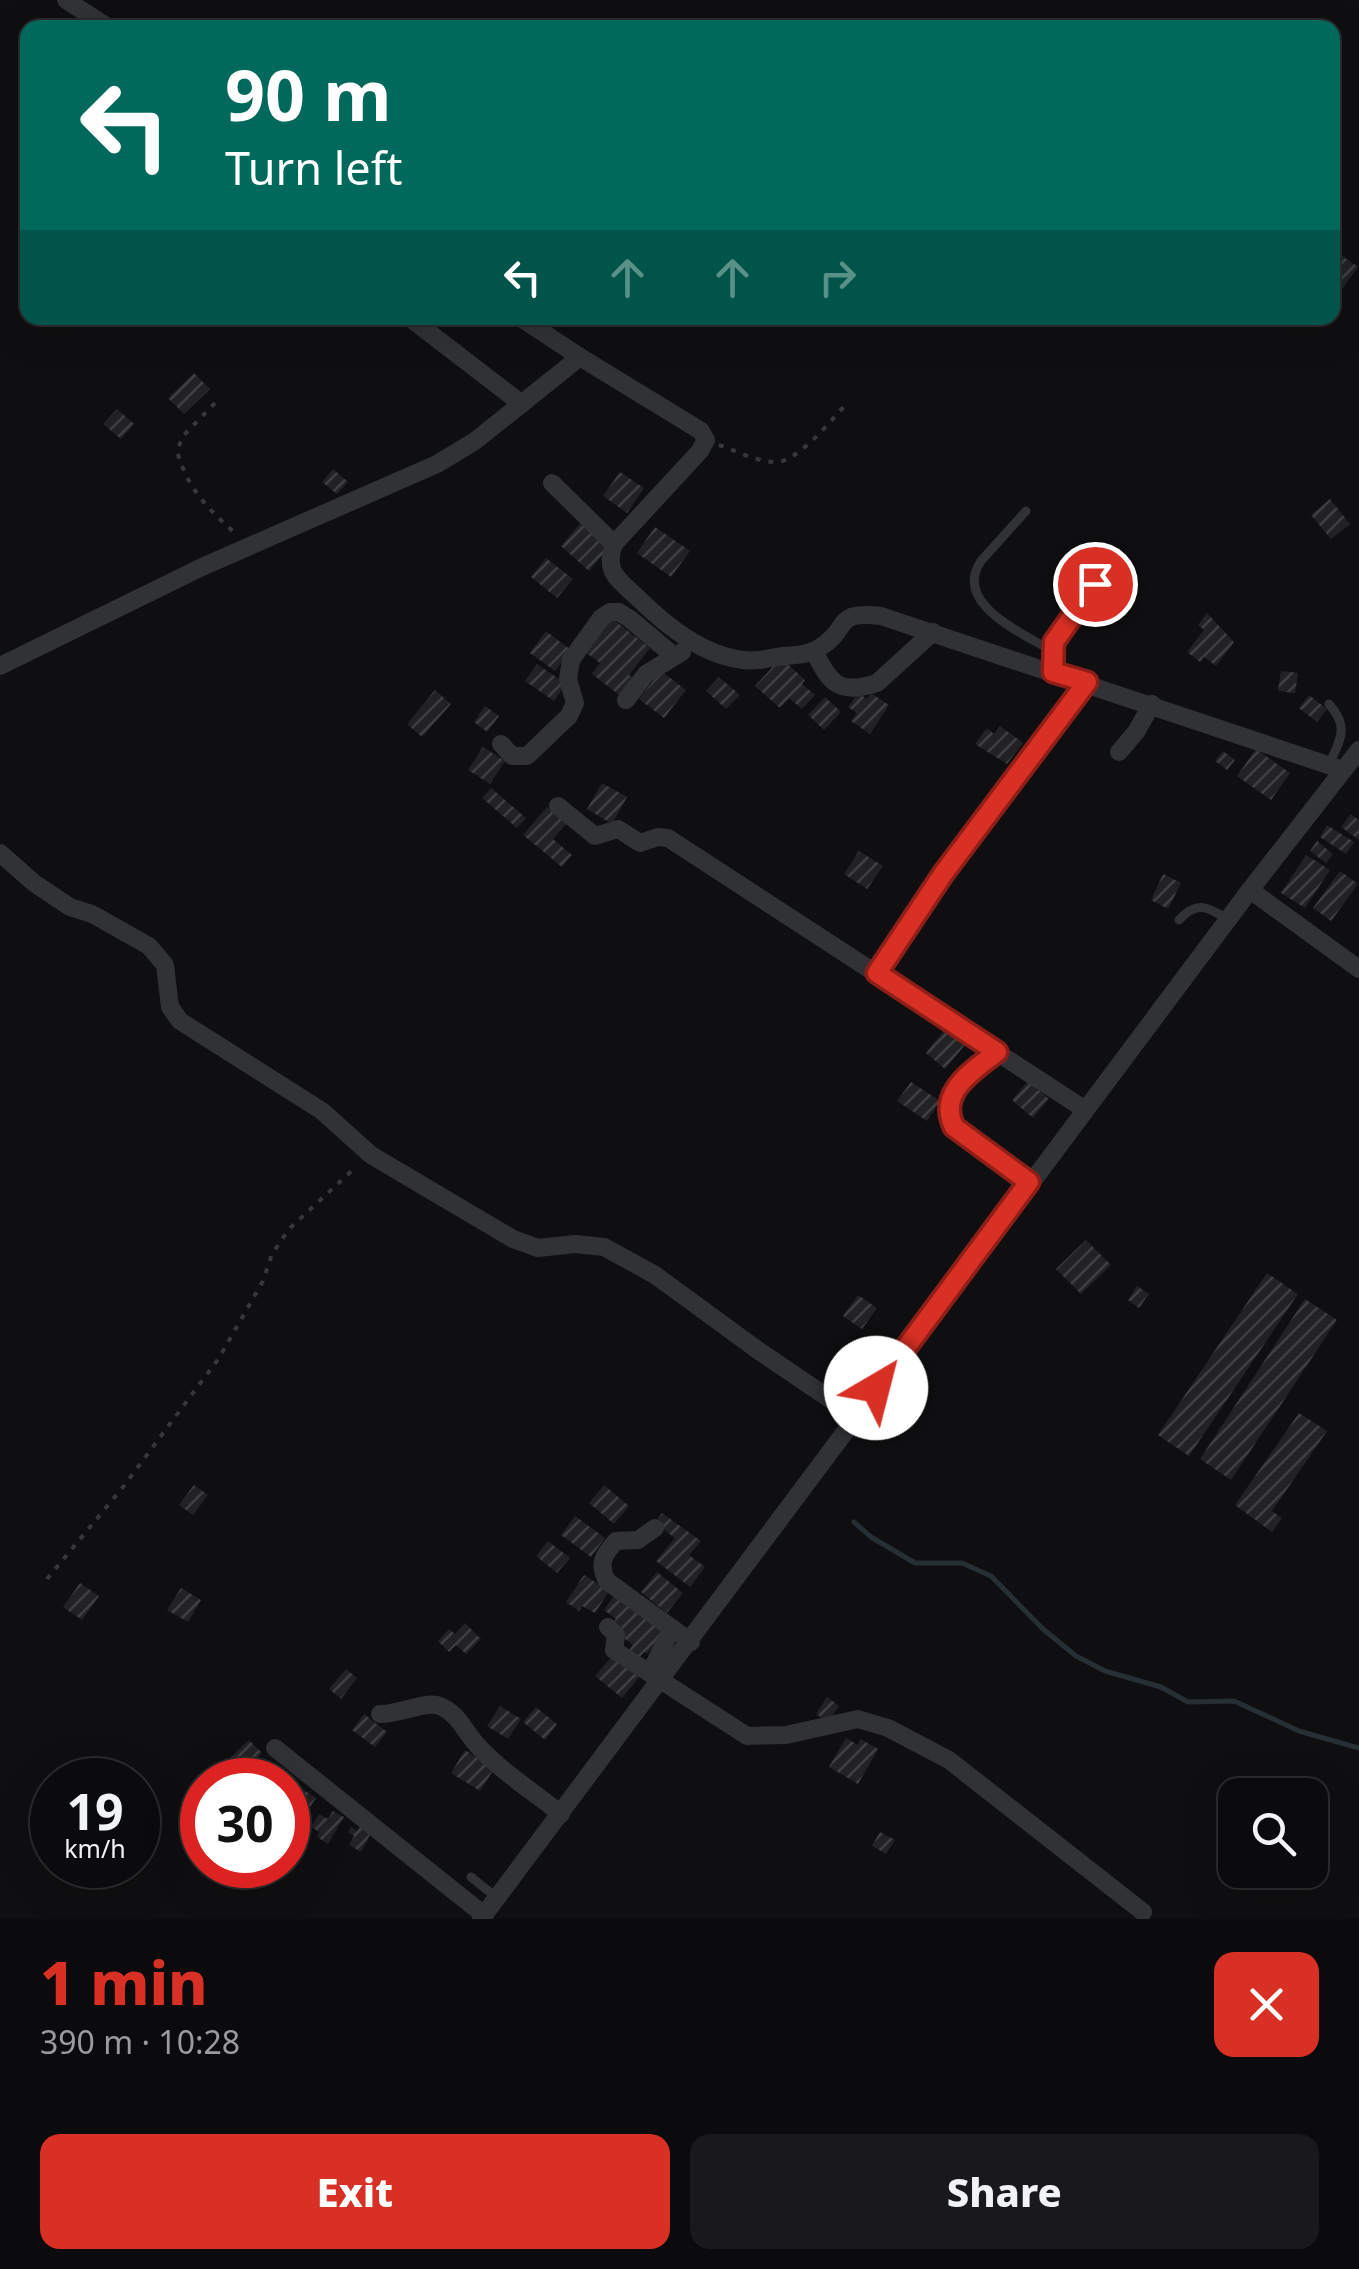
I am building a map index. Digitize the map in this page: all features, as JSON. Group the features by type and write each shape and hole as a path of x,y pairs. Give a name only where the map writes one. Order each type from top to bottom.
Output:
{"street":[{"path":"66,0 97,20"},
{"path":"419,325 522,404"},
{"path":"532,325 701,431 706,440 614,544 609,558 611,571 662,622 704,648 745,661 814,650 824,645 848,617 856,613 881,616 1336,768"},
{"path":"0,666 250,546 437,464 476,441 580,357"},
{"path":"552,483 614,544"},
{"path":"501,744 512,756 526,756 569,716 576,703 568,679 571,660 601,618 610,612 630,619 674,656"},
{"path":"814,650 831,684 840,688 870,685 877,683 932,632"},
{"path":"626,700 646,674 694,642"},
{"path":"877,973 943,874 1087,682"},
{"path":"1119,752 1152,704"},
{"path":"275,1748 483,1917 656,1678 690,1642 1250,890 1336,768 1359,750"},
{"path":"558,806 595,836 618,829 640,842 668,838 1084,1109"},
{"path":"0,853 70,907 92,914 150,946 165,965 170,1007 180,1021 322,1111 371,1155 513,1238 538,1248 574,1244 604,1247 655,1275 855,1416"},
{"path":"1250,890 1359,969"},
{"path":"997,1052 960,1082 951,1096 950,1119 954,1127 1029,1182"},
{"path":"655,1528 638,1540 616,1541 600,1563 602,1571 608,1581 690,1642"},
{"path":"608,1627 616,1634 614,1650 746,1736 786,1735 858,1719 888,1728 949,1760 1142,1912"},
{"path":"656,1678 672,1628"},
{"path":"380,1714 438,1705 458,1719 476,1744 561,1814"}],"lane":[{"path":"1026,511 981,560 975,569 975,585 978,600 990,612 1052,651"},
{"path":"1053,672 1054,642 1095,584 1107,550"},
{"path":"1330,704 1343,728 1336,768"},
{"path":"1178,920 1198,906 1210,908 1227,920"},
{"path":"470,1876 497,1898"}],"path":[{"path":"215,402 183,436 177,452 192,489 207,509 250,546"},
{"path":"706,440 754,458 784,461 810,442 848,402"},
{"path":"47,1579 219,1358 263,1281 272,1254 290,1229 371,1155"}],"building":[{"path":"1340,254 1358,267 1340,292"},
{"path":"194,373 210,389 184,414 168,398"},
{"path":"117,409 134,424 121,439 103,424"},
{"path":"333,469 348,482 337,494 322,482"},
{"path":"620,472 644,488 627,513 603,496"},
{"path":"1330,499 1350,524 1331,539 1311,515"},
{"path":"584,519 613,543 589,571 561,546"},
{"path":"655,527 690,551 671,577 637,553"},
{"path":"546,558 573,579 557,598 531,577"},
{"path":"1207,613 1234,642 1216,666 1204,657 1200,662 1187,652 1204,630 1198,625"},
{"path":"610,617 650,648 629,675 637,681 623,698 592,674 600,663 584,651"},
{"path":"546,631 571,650 555,671 530,653"},
{"path":"781,658 815,695 802,709 789,698 780,708 755,686"},
{"path":"537,664 566,684 554,701 525,681"},
{"path":"661,671 686,690 664,718 639,699"},
{"path":"1281,671 1298,673 1295,693 1278,691"},
{"path":"719,677 740,695 726,709 706,691"},
{"path":"435,690 451,704 422,737 407,724"},
{"path":"858,693 867,699 871,693 889,705 870,734 851,721 857,713 848,707"},
{"path":"1309,695 1327,709 1317,722 1299,708"},
{"path":"825,697 841,712 824,730 808,715"},
{"path":"485,706 499,716 487,732 474,722"},
{"path":"1000,726 1023,743 1007,764 975,744 987,728 994,734"},
{"path":"483,747 505,761 490,784 468,770"},
{"path":"1256,749 1290,773 1271,800 1237,776"},
{"path":"1223,751 1235,760 1227,770 1215,761"},
{"path":"602,783 627,797 612,824 587,809"},
{"path":"491,788 526,818 517,828 482,798"},
{"path":"547,807 567,823 553,839 572,855 562,867 523,835"},
{"path":"1351,814 1359,820 1359,840 1341,827"},
{"path":"1327,825 1354,842 1346,854 1320,837"},
{"path":"1317,841 1333,854 1326,863 1310,851"},
{"path":"859,851 883,866 867,889 844,874"},
{"path":"1306,855 1330,870 1305,908 1281,893"},
{"path":"1340,871 1358,884 1331,921 1313,908"},
{"path":"1163,874 1181,883 1168,909 1151,900"},
{"path":"949,1024 969,1040 945,1069 926,1053"},
{"path":"1028,1081 1049,1099 1033,1118 1012,1100"},
{"path":"911,1082 940,1101 927,1121 897,1101"},
{"path":"1086,1240 1111,1265 1081,1294 1056,1269"},
{"path":"1267,1273 1298,1294 1189,1456 1158,1435"},
{"path":"1137,1286 1149,1294 1139,1308 1128,1300"},
{"path":"858,1295 877,1308 862,1329 843,1316"},
{"path":"1305,1299 1337,1320 1231,1480 1200,1459"},
{"path":"1299,1413 1327,1431 1272,1511 1282,1518 1272,1532 1235,1505"},
{"path":"194,1485 208,1495 193,1515 179,1505"},
{"path":"604,1485 629,1506 614,1524 589,1503"},
{"path":"662,1513 701,1541 689,1555 705,1567 690,1587 656,1561 675,1538 655,1523"},
{"path":"575,1516 605,1538 591,1557 561,1535"},
{"path":"548,1541 570,1558 557,1573 536,1556"},
{"path":"657,1572 683,1593 667,1613 641,1592"},
{"path":"584,1575 609,1591 595,1613 582,1606 579,1611 566,1602"},
{"path":"80,1583 99,1596 82,1620 63,1607"},
{"path":"181,1588 201,1600 188,1622 167,1610"},
{"path":"616,1593 666,1629 647,1654 644,1652 639,1658 629,1650 633,1645 609,1627 616,1619 604,1610"},
{"path":"465,1623 481,1639 466,1654 456,1645 449,1652 438,1641 449,1629 455,1634"},
{"path":"615,1653 641,1675 622,1698 595,1676"},
{"path":"346,1669 357,1678 341,1699 329,1689"},
{"path":"827,1697 839,1706 828,1722 816,1714"},
{"path":"500,1706 521,1719 508,1739 487,1726"},
{"path":"536,1707 557,1724 545,1740 523,1722"},
{"path":"364,1714 387,1732 375,1747 352,1730"},
{"path":"846,1738 858,1745 860,1739 878,1749 858,1784 829,1767"},
{"path":"249,1740 262,1753 257,1758 231,1757"},
{"path":"465,1750 494,1769 480,1791 451,1773"},
{"path":"333,1811 344,1817 328,1844 311,1827 319,1814 328,1819"},
{"path":"361,1824 372,1831 361,1852 349,1845 354,1836 348,1832 351,1827 357,1831"},
{"path":"880,1832 895,1840 886,1854 872,1846"}],"waterway":[{"path":"854,1522 915,1563 962,1563 991,1576 1043,1629 1076,1656 1105,1671 1161,1687 1188,1702 1234,1701 1299,1731 1359,1748"}],"route":[{"path":"876,1388 1029,1182 954,1127 950,1119 951,1096 960,1082 997,1052 877,973 943,874 1087,682 1053,672 1052,651 1054,642 1095,584"}]}
